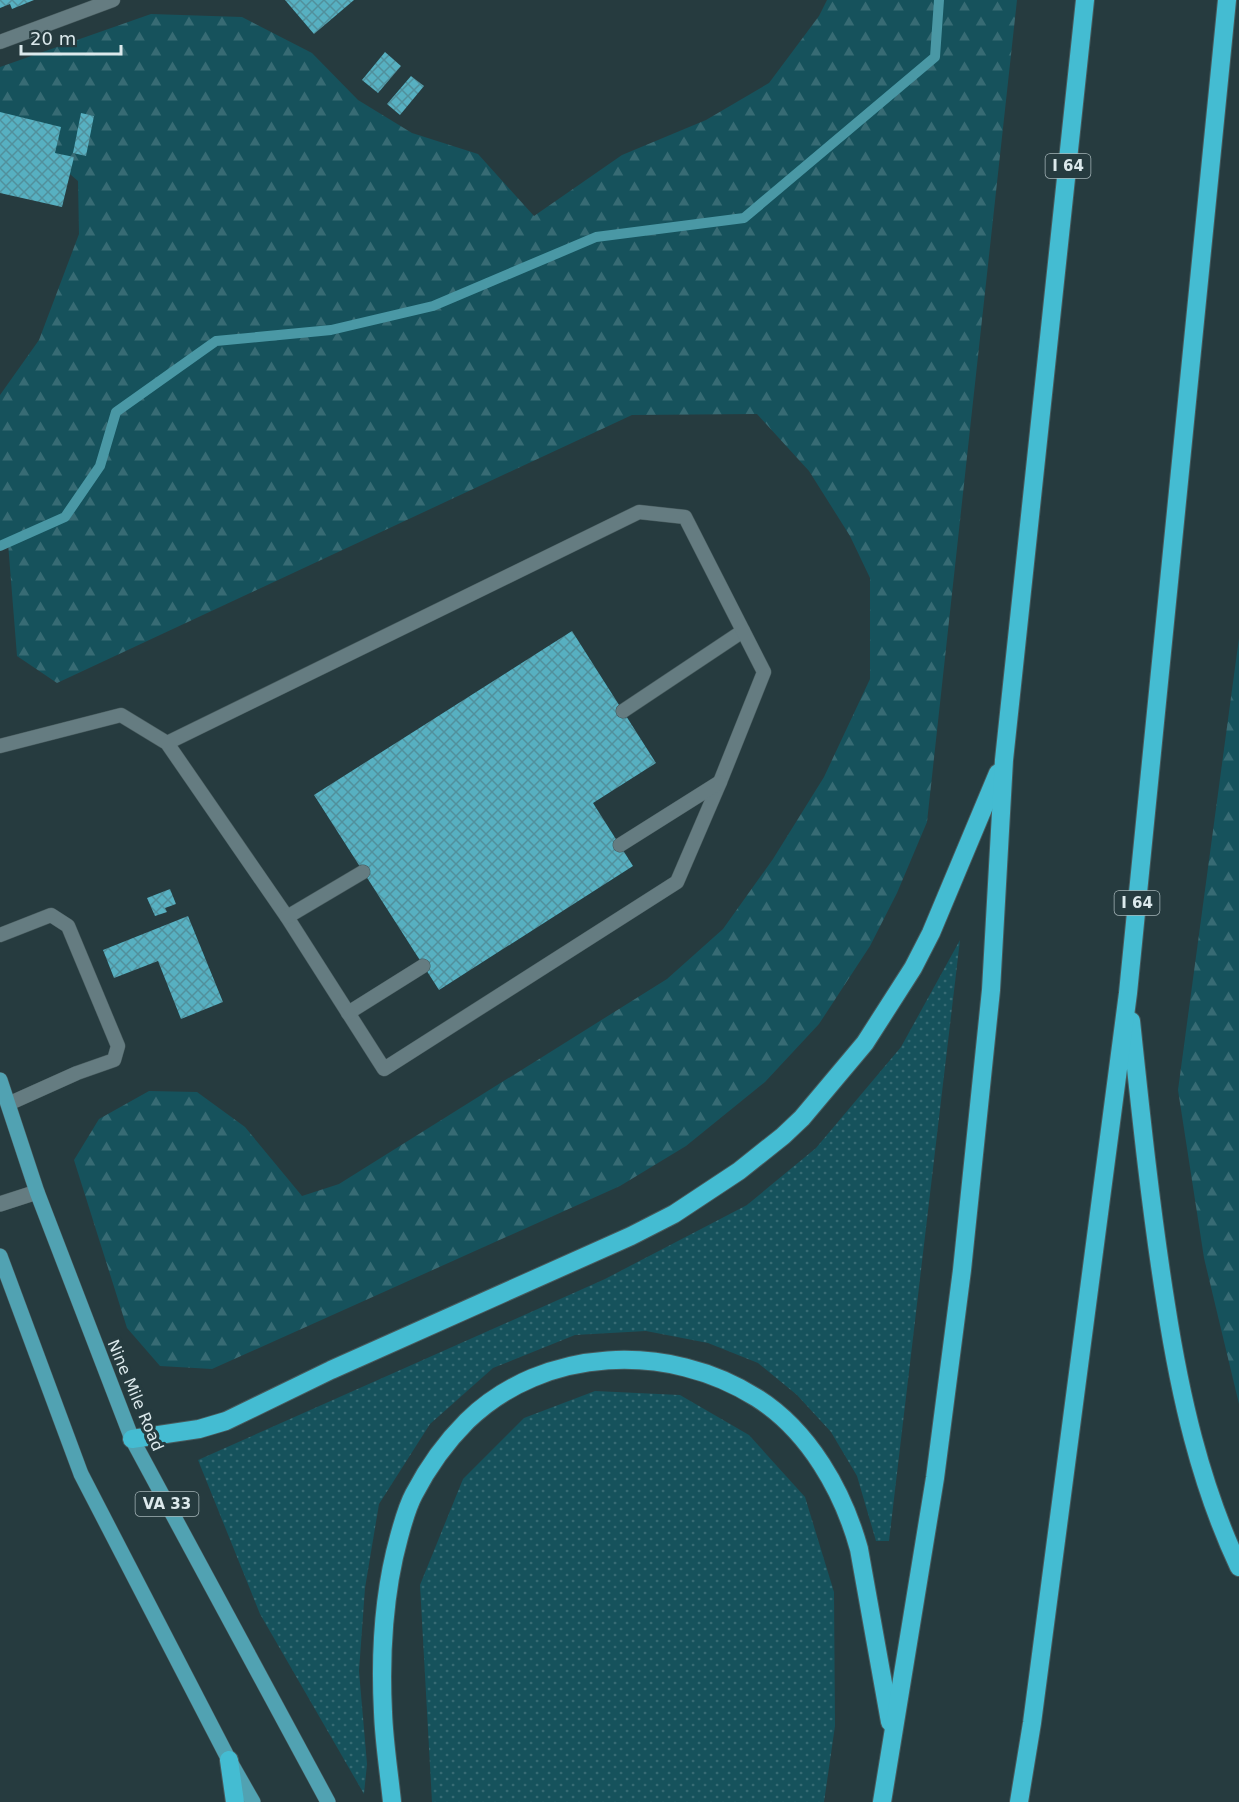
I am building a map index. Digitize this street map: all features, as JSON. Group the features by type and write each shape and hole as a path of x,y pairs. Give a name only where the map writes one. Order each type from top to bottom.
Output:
{"highway":[{"name":"I 64","path":"882,1802 935,1478 962,1270 991,990 1004,760 1085,0"},
{"name":"I 64","path":"1019,1802 1128,993 1227,0"},
{"path":"132,1439 199,1429 226,1421 331,1370 631,1236 674,1214 740,1171 802,1118 865,1043 913,968 931,933 1004,760"},
{"path":"1128,993 1153,1228 1178,1378 1188,1424 1207,1486 1239,1567"},
{"path":"392,1802 382,1711 384,1619 392,1563 413,1495 438,1454 467,1421 484,1407 509,1390 544,1374 572,1365 608,1360 646,1360 683,1365 719,1377 758,1399 793,1428 825,1469 841,1496 859,1548 892,1737"},
{"path":"229,1760 235,1802"}],"main road":[{"name":"Nine Mile Road","path":"0,1080 37,1192 132,1439 328,1802"},
{"path":"0,1256 81,1474 253,1802"}],"street":[{"path":"0,1204 37,1192"}],"lane":[{"path":"0,42 113,0"},
{"path":"0,746 121,716 167,742 287,916 384,1069 677,882 764,672 685,517 639,512 167,742"},
{"path":"623,711 743,631"},
{"path":"620,845 720,782"},
{"path":"287,916 363,872"},
{"path":"0,935 51,915 68,926 118,1046 114,1060 77,1073 8,1104"},
{"path":"348,1013 423,966"}],"green space":[{"path":"827,0 1017,0 927,822 897,893 870,946 819,1024 765,1082 686,1146 620,1186 212,1369 160,1366 127,1328 74,1160 99,1119 149,1091 197,1092 245,1127 302,1196 339,1184 667,979 723,929 773,859 824,777 870,679 870,578 850,536 809,471 757,414 632,415 57,683 17,656 8,543 0,543 0,395 39,340 79,234 78,181 0,114 0,67 151,14 242,17 312,53 358,100 412,133 478,154 534,216 622,155 706,120 769,83 819,16"},
{"path":"1239,638 1239,1404 1204,1258 1178,1090"},
{"path":"960,940 889,1541 876,1541 857,1476 831,1432 797,1395 758,1363 708,1343 646,1331 575,1335 493,1368 430,1424 379,1504 365,1588 359,1671 367,1764 364,1794 260,1614 198,1460 605,1279 747,1205 816,1148 901,1047"},
{"path":"595,1391 680,1395 749,1435 805,1497 834,1592 835,1726 824,1802 432,1802 420,1585 463,1479 524,1418"}],"building":[{"path":"0,0 34,0 12,9 10,4 0,8"},
{"path":"285,0 354,0 314,34"},
{"path":"385,52 401,66 378,93 362,80"},
{"path":"411,76 424,86 400,115 387,104"},
{"path":"0,112 61,127 55,153 74,157 62,207 0,193"},
{"path":"81,113 94,116 86,156 73,153"},
{"path":"572,631 656,763 593,803 633,866 439,990 314,795"},
{"path":"170,889 176,904 165,908 167,912 155,916 147,898"},
{"path":"188,916 223,1002 181,1019 158,961 114,978 103,950"}],"waterway":[{"path":"0,546 65,517 100,466 116,412 216,341 331,330 433,306 596,237 744,218 935,57 939,0"}]}
